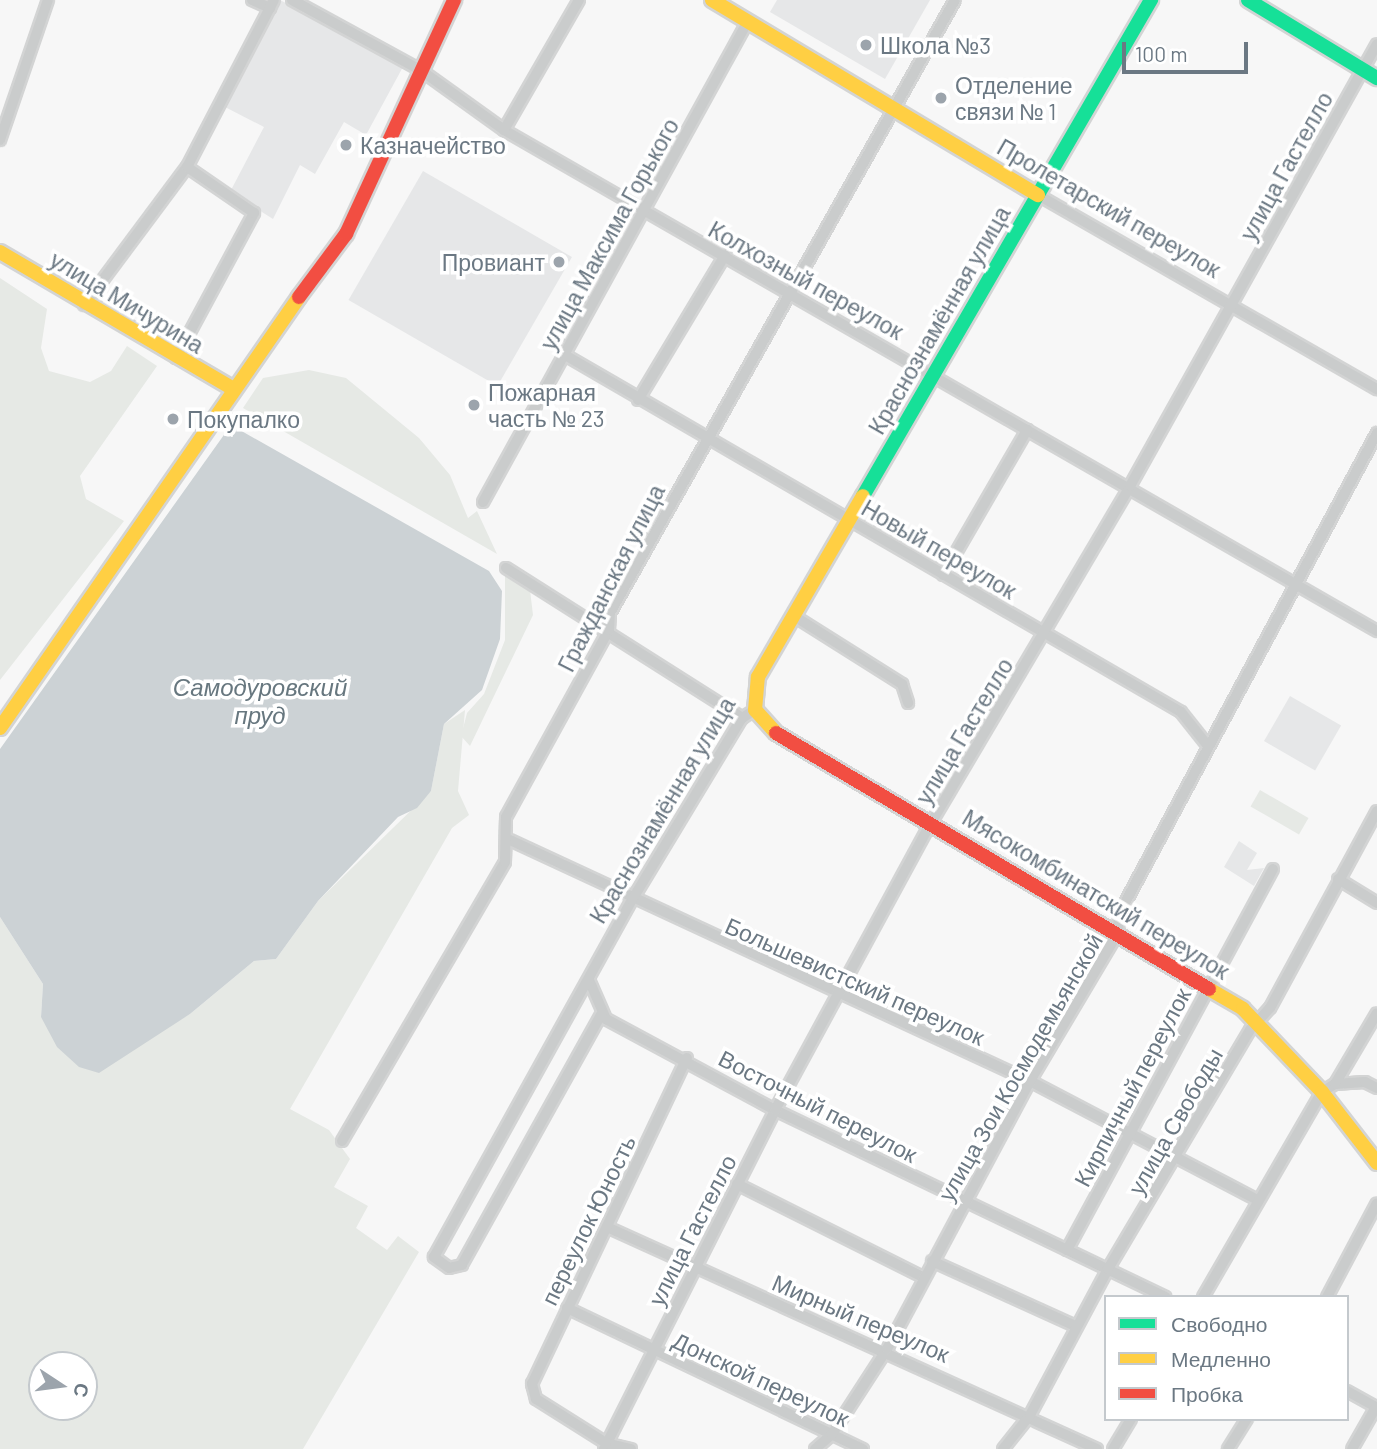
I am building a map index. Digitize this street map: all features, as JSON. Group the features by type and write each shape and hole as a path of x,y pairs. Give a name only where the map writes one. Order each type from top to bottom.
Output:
{"main road":[{"path":"0,728 232,388 346,234 454,0"},
{"name":"Пролетарский переулок","path":"712,0 1038,195"},
{"name":"Краснознамённая улица","path":"755,710 758,677 1151,0"},
{"path":"1248,0 1377,78"},
{"name":"улица Мичурина","path":"0,252 176,358 232,388"},
{"name":"Мясокомбинатский переулок","path":"755,710 771,729 1207,986 1259,1022 1322,1092 1377,1163"}],"street":[{"path":"0,139 48,0"},
{"path":"84,304 187,167 272,4 252,0"},
{"name":"Колхозный переулок","path":"292,0 422,71 503,130 789,290 1377,631"},
{"path":"503,130 579,0"},
{"name":"Гражданская улица","path":"342,1141 505,862 510,840 506,817 609,630 610,613 704,440 955,0"},
{"name":"улица Максима Горького","path":"483,502 748,21"},
{"name":"улица Гастелло","path":"605,1446 775,1110 931,823 1130,486 1377,44"},
{"path":"176,358 254,214 187,167"},
{"name":"Пролетарский переулок","path":"1038,195 1377,389"},
{"path":"638,400 724,255"},
{"name":"Новый переулок","path":"565,355 704,440 850,519 1181,712 1208,746"},
{"path":"943,575 1027,430"},
{"name":"улица Зои Космодемьянской","path":"815,1449 832,1434 887,1349 923,1277 1030,1081 1118,933 1119,914 1377,433"},
{"path":"506,568 609,630 742,718"},
{"path":"794,616 902,684 908,703"},
{"name":"Краснознамённая улица","path":"602,1013 462,1265 449,1268 434,1257 632,900 742,718 755,710"},
{"name":"улица Свободы","path":"1003,1449 1030,1415 1075,1326 1259,1022 1377,811"},
{"name":"Большевистский переулок","path":"510,840 838,996 1030,1081 1258,1200"},
{"name":"Кирпичный переулок","path":"1067,1250 1207,986 1273,869"},
{"path":"1338,879 1377,903"},
{"path":"589,980 602,1013"},
{"name":"Восточный переулок","path":"602,1013 687,1058 775,1110 1161,1295"},
{"path":"1204,1295 1322,1092 1335,1084 1377,1013"},
{"name":"переулок Юность","path":"605,1446 536,1399 532,1384 687,1058"},
{"path":"1335,1084 1365,1082 1377,1088"},
{"path":"737,1184 923,1277"},
{"path":"1328,1295 1377,1203"},
{"name":"Мирный переулок","path":"607,1227 693,1268 887,1349 1097,1449"},
{"path":"932,1261 1075,1326"},
{"name":"Донской переулок","path":"567,1308 863,1449"},
{"path":"1349,1392 1376,1407 1352,1449"},
{"path":"1113,1449 1130,1421"},
{"path":"1228,1449 1246,1421"},
{"path":"605,1446 631,1449"}],"shaded area":[{"path":"280,0 404,65 366,135 344,122 315,174 300,165 273,219 230,192 264,127 225,107"},
{"name":"Школа №3","path":"777,0 930,0 885,79 770,12"},
{"path":"423,171 572,257 497,386 348,300"},
{"path":"0,278 47,309 41,348 49,371 90,382 111,371 127,346 157,366 80,476 86,499 124,521 0,680"},
{"path":"309,370 346,378 419,438 450,475 468,518 477,511 497,554 243,408 263,378"},
{"path":"505,575 530,590 533,615 470,746 461,736 467,713 484,694 505,640"},
{"path":"1290,696 1341,726 1315,771 1264,741"},
{"path":"465,710 458,791 469,815 452,828 290,1109 329,1130 350,1159 334,1187 368,1206 356,1228 387,1250 398,1236 419,1252 303,1449 0,1449 0,917 43,984 41,1017 134,1047 190,1014 254,961 276,959 318,901 431,791 444,724"},
{"path":"1260,790 1308,818 1299,834 1250,806"},
{"path":"1239,841 1257,853 1247,870 1264,868 1254,886 1224,867"}],"water":[{"name":"Самодуровский пруд","path":"231,425 489,571 502,591 500,639 482,690 444,724 431,791 417,808 398,817 318,901 276,959 254,961 190,1014 99,1073 79,1067 57,1047 41,1017 43,984 0,917 0,749"}],"traffic: fast":[{"path":"863,496 1151,0"},
{"path":"1248,0 1377,78"}],"traffic: slow":[{"path":"712,0 1038,195"},
{"path":"0,252 232,388"},
{"path":"0,728 299,297"},
{"path":"776,733 755,710 758,677 863,496"},
{"path":"1209,989 1243,1009 1322,1092 1377,1163"}],"traffic: jam":[{"path":"299,297 346,234 454,0"},
{"path":"776,733 1209,989"}],"place":[{"name":"Школа №3","path":"866,45"},
{"name":"Отделение связи № 1","path":"941,98"},
{"name":"Казначейство","path":"346,145"},
{"name":"Провиант","path":"559,262"},
{"name":"Пожарная часть № 23","path":"474,405"},
{"name":"Покупалко","path":"173,419"}]}
